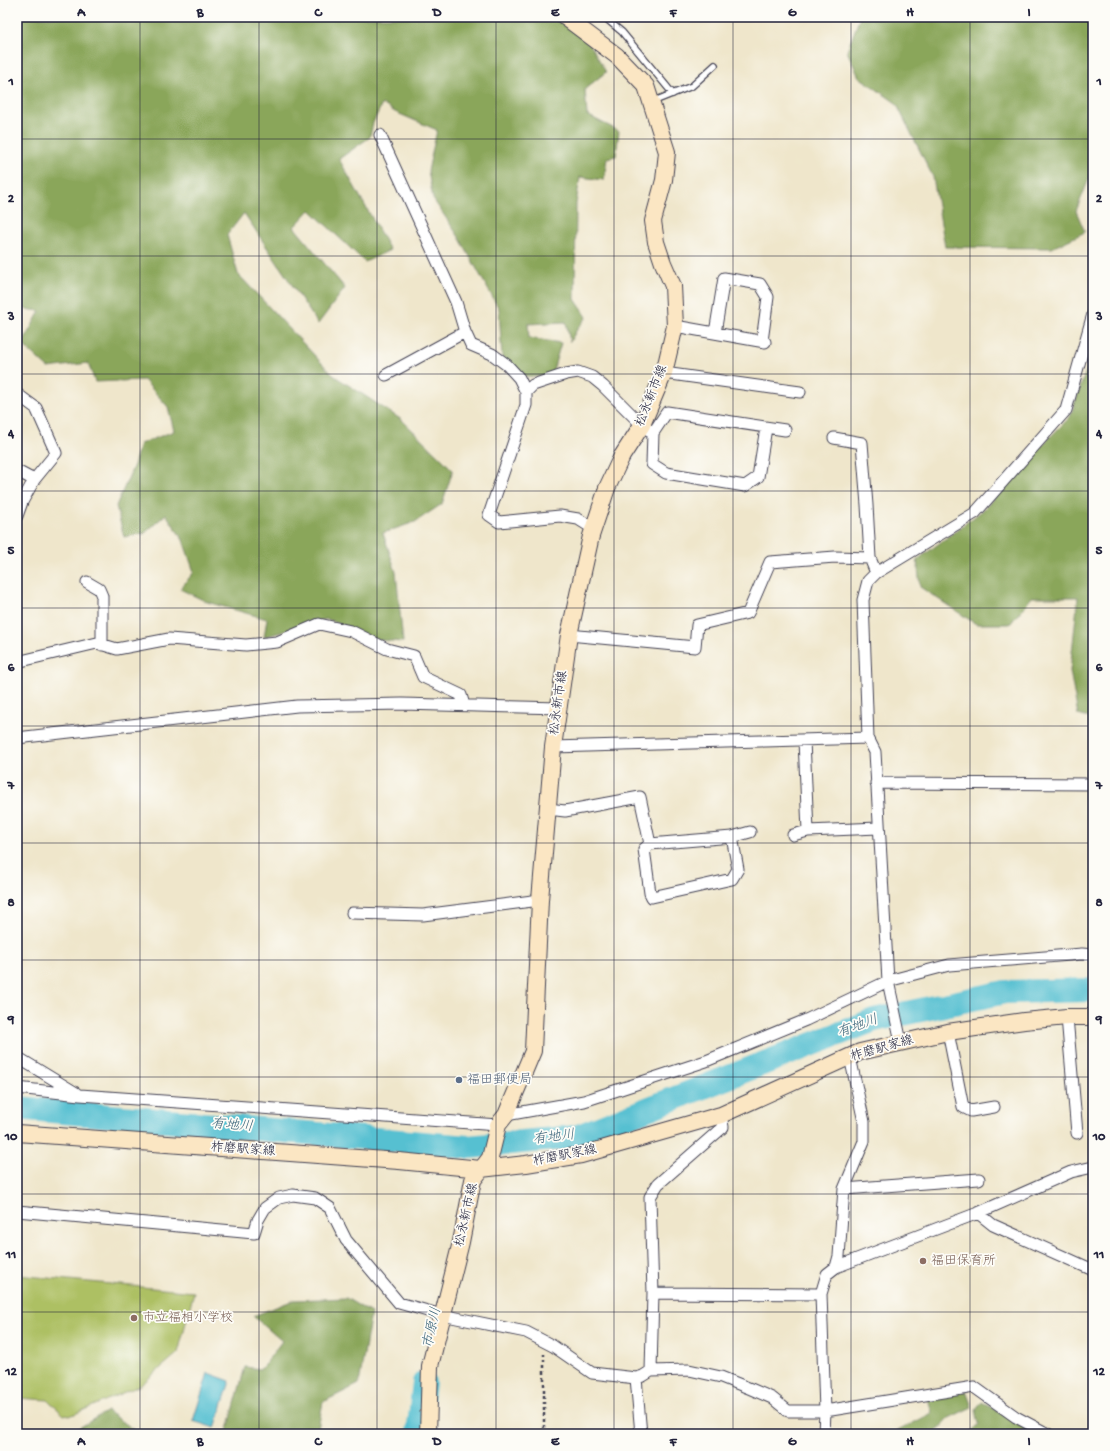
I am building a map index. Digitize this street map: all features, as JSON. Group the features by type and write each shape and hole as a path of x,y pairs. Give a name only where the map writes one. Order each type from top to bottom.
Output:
{"main road":[{"name":"松永新市線","path":"428,1434 430,1366 442,1315 448,1298 474,1180 486,1164 502,1120 533,1050 540,900 553,746 569,635 591,536 607,488 622,456 647,429 664,373 675,326 673,286 656,242 653,221 664,180 667,152 652,102 646,86 617,56 565,17"},
{"name":"柞磨駅家線","path":"17,1134 399,1161 526,1164 581,1155 721,1115 860,1052 948,1032 1024,1021 1067,1017 1093,1017"}],"street":[{"path":"380,135 456,302 465,332 472,345 492,354 507,365 519,378 526,392 526,405 489,515 499,522 560,516 578,519 594,529"},
{"path":"675,326 715,333 763,341 768,297 760,284 724,278 715,333"},
{"path":"901,1042 888,981 878,828 875,752 868,738 863,600 868,580 876,573 975,513 1066,410 1093,314"},
{"path":"386,375 465,332"},
{"path":"526,392 534,385 566,374 578,372 592,377 647,429 652,464 666,473 745,486 758,477 766,428"},
{"path":"664,373 800,392"},
{"path":"17,394 36,408 56,453 34,480 22,502 17,516"},
{"path":"647,429 667,412 785,430"},
{"path":"834,438 862,443 870,558 876,573"},
{"path":"17,471 34,480"},
{"path":"569,635 695,647 697,625 748,613 770,562 835,557 870,558"},
{"path":"87,582 99,589 102,596 102,644"},
{"path":"17,662 97,643 117,649 169,639 246,645 277,642 319,624 351,631 387,649 414,656 423,677 461,695 464,706"},
{"path":"17,738 297,706 402,704 558,708"},
{"path":"553,746 868,738"},
{"path":"804,740 808,831"},
{"path":"876,783 1093,784"},
{"path":"548,809 565,811 640,797 650,844"},
{"path":"793,835 808,831 878,828"},
{"path":"732,837 738,869 732,879 652,898 644,849 650,844 732,837 750,832"},
{"path":"352,913 423,915 540,900"},
{"path":"17,1088 80,1095 502,1120 584,1101 706,1061 806,1020 888,981 949,965 1082,954 1093,955"},
{"path":"1067,1017 1077,1132"},
{"path":"948,1032 963,1107 971,1111 994,1107"},
{"path":"17,1057 80,1095"},
{"path":"836,1266 839,1256 844,1189 864,1141 864,1122 850,1057"},
{"path":"651,1371 653,1293 650,1197 658,1184 723,1127 721,1115"},
{"path":"824,1434 825,1411 822,1294 827,1274 836,1266 978,1213 1071,1172 1093,1167"},
{"path":"844,1189 979,1179"},
{"path":"17,1212 254,1233 258,1220 265,1208 279,1198 293,1194 315,1198 330,1208 346,1240 399,1303 442,1315 526,1332 545,1342 592,1373 636,1378 651,1371 689,1370 721,1377 772,1398 788,1411 825,1411 974,1387 1016,1417 1048,1434"},
{"path":"978,1213 993,1225 1093,1270"},
{"path":"653,1293 822,1294"},
{"path":"636,1378 641,1434"}],"lane":[{"path":"604,17 622,32 673,94"},
{"path":"652,102 692,86 715,65"}],"path":[{"path":"544,1434 545,1342"}],"green space":[{"path":"17,17 556,17 590,44 606,72 585,89 587,115 619,131 616,156 607,158 604,180 580,177 576,204 575,299 587,317 576,331 570,342 566,322 528,324 529,338 561,343 551,377 524,376 502,358 499,309 459,237 433,199 428,171 437,130 395,112 382,104 373,123 370,137 339,159 390,250 365,262 310,210 294,227 345,288 318,324 244,213 227,235 238,274 333,375 402,420 453,470 442,504 415,522 383,533 396,572 403,642 379,640 327,619 264,637 267,619 207,602 180,589 194,572 183,540 166,514 145,533 124,537 116,506 134,465 140,444 174,431 168,407 144,380 95,382 88,363 48,368 22,344 40,311 17,308"},
{"path":"860,17 1093,17 1093,169 1076,211 1085,232 1052,248 945,247 933,177 896,103 859,77 847,51"},
{"path":"1093,358 1093,719 1078,715 1070,671 1078,597 1032,597 1010,624 976,624 920,587 917,560 982,511 1039,448 1070,417 1086,371"},
{"path":"17,1275 194,1292 178,1353 141,1385 70,1416 64,1415 48,1400 17,1398"},
{"path":"346,1298 371,1313 359,1384 323,1402 317,1434 225,1434 227,1433 245,1367 261,1369 282,1341 253,1316 294,1300"},
{"path":"966,1391 972,1407 949,1418 934,1434 892,1434 932,1413 928,1398"},
{"path":"982,1402 1037,1434 970,1434 979,1424 976,1410"},
{"path":"107,1411 139,1434 69,1434"}],"water":[{"path":"208,1373 230,1381 215,1428 193,1421"}],"waterway":[{"name":"有地川","path":"17,1108 468,1147 576,1137 874,1020 1005,992 1093,990"},
{"name":"市原川","path":"418,1434 424,1383"}],"place":[{"name":"福田郵便局","path":"459,1080"},
{"name":"福田保育所","path":"923,1261"},
{"name":"市立福相小学校","path":"134,1318"}]}
